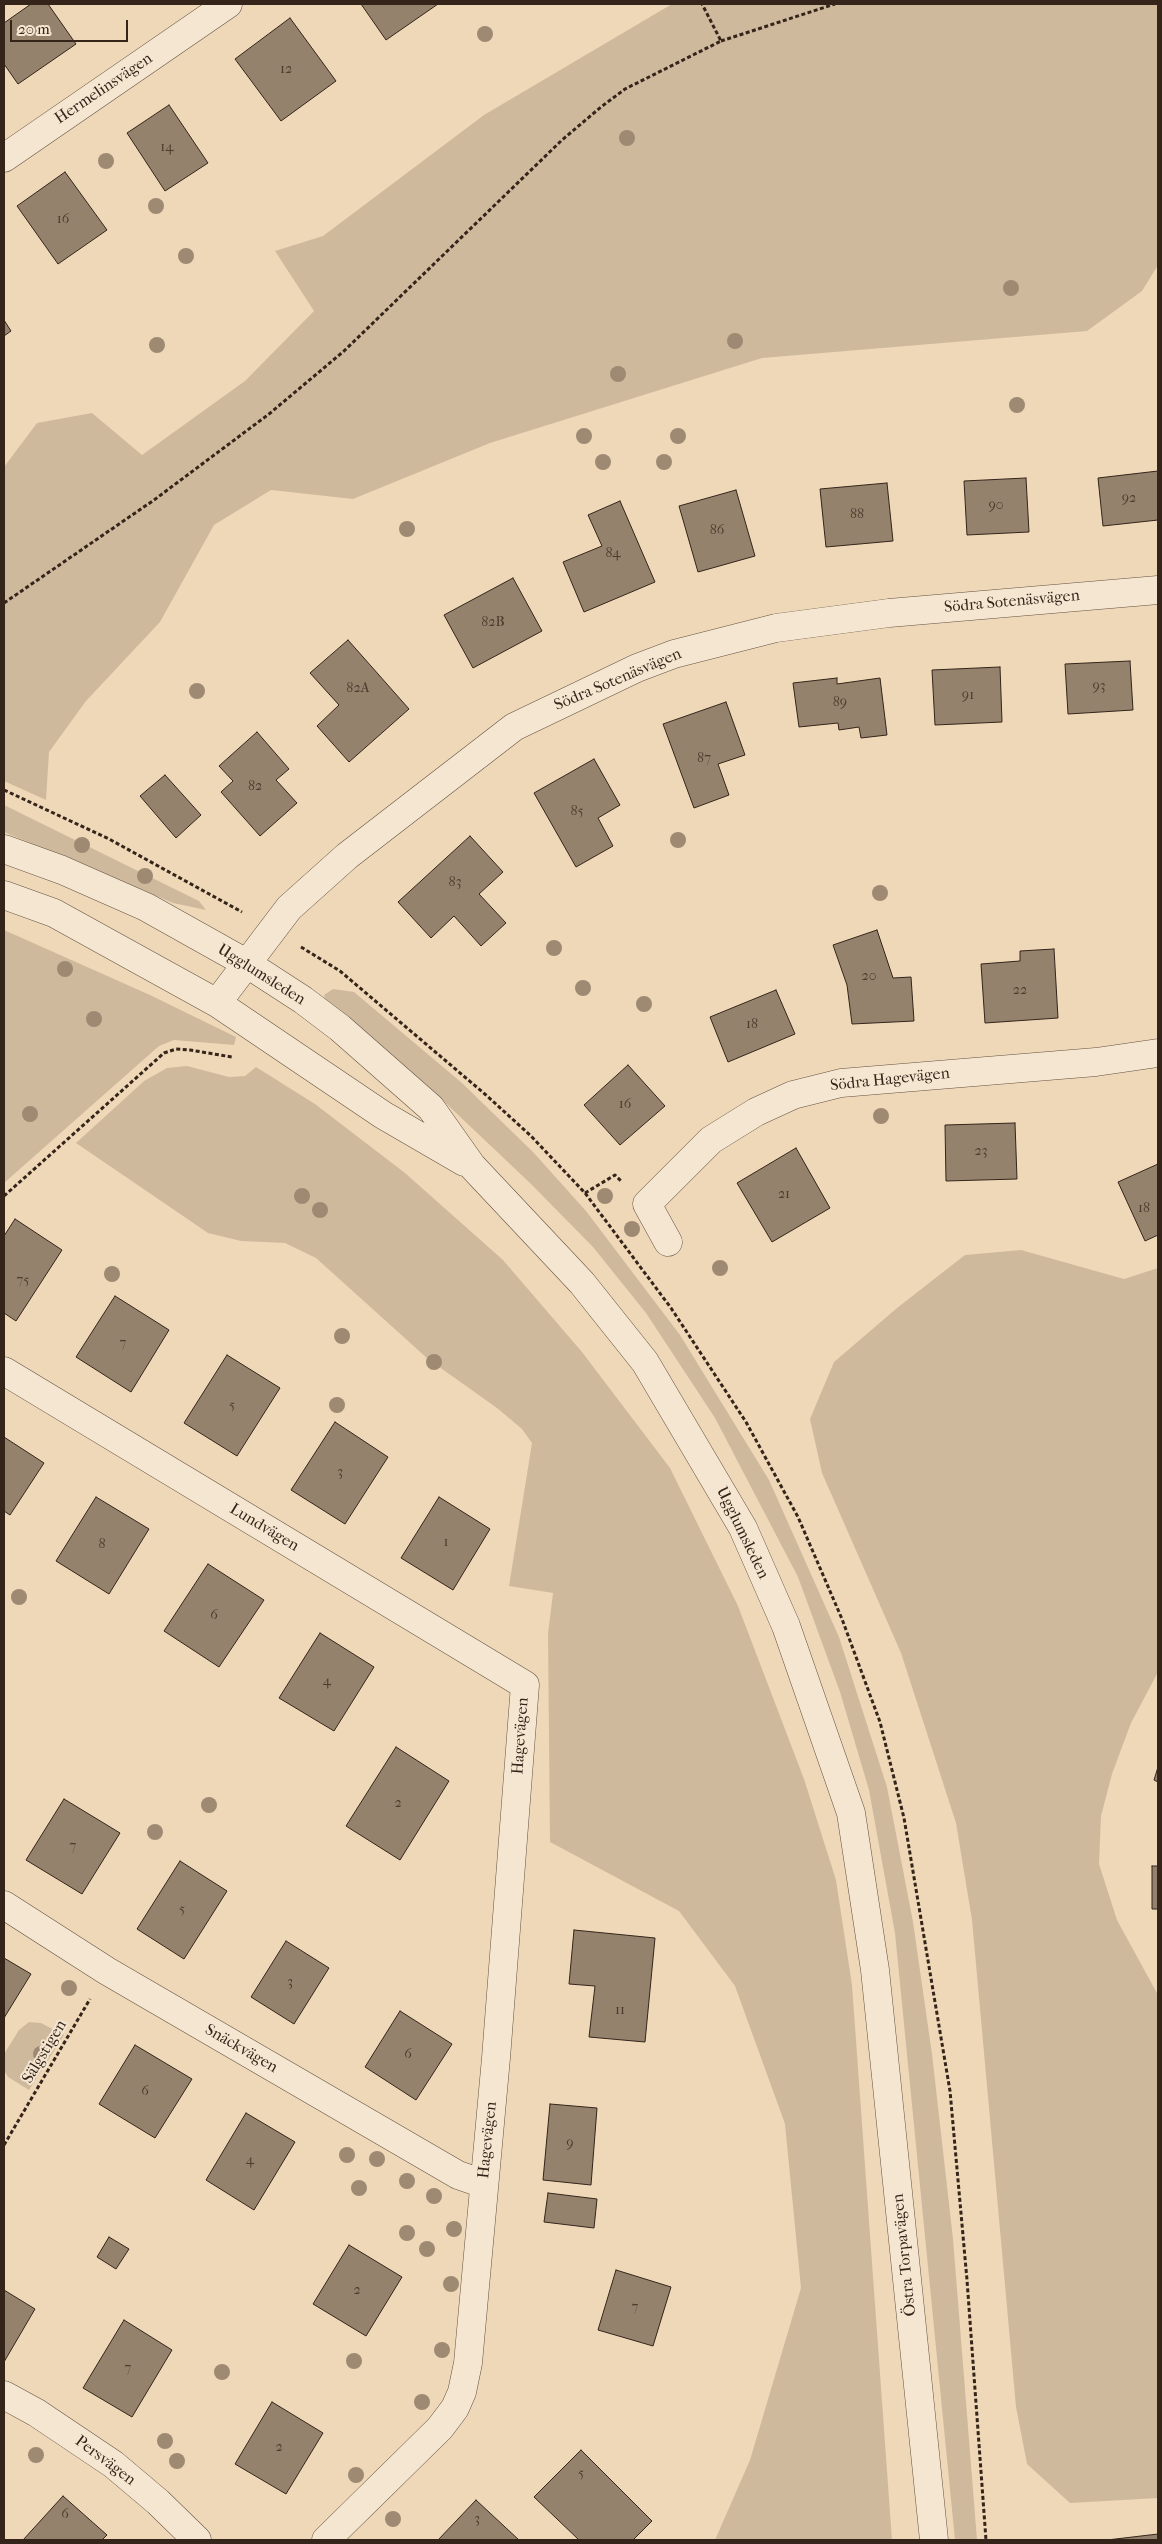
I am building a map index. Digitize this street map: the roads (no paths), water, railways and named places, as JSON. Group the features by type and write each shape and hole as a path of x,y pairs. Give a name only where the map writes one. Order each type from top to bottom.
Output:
{"street":[{"name":"Hermelinsvägen","path":"4,158 228,4"},
{"name":"Södra Sotenäsvägen","path":"217,1003 289,908 347,856 514,727 637,668 717,642 776,628 889,613 1158,590"},
{"name":"Ugglumsleden","path":"4,850 62,870 146,907 246,963 303,1000 340,1028 431,1108 472,1166 582,1283 646,1362 743,1528 786,1626 851,1814 875,1970"},
{"name":"Ugglumsleden","path":"4,895 54,913 217,1003 383,1115 472,1166"},
{"name":"Södra Hagevägen","path":"668,1242 647,1204 711,1140 756,1112 793,1095 841,1083 1096,1062 1158,1053"},
{"name":"Lundvägen","path":"4,1371 525,1685"},
{"name":"Hagevägen","path":"326,2540 440,2428 458,2400 468,2363 496,2058 525,1685"},
{"name":"Snäckvägen","path":"4,1905 107,1971 458,2175 484,2184"},
{"name":"Östra Torpavägen","path":"875,1970 934,2540"},
{"name":"Persvägen","path":"4,2395 37,2413 113,2464 158,2502 196,2540"}]}
